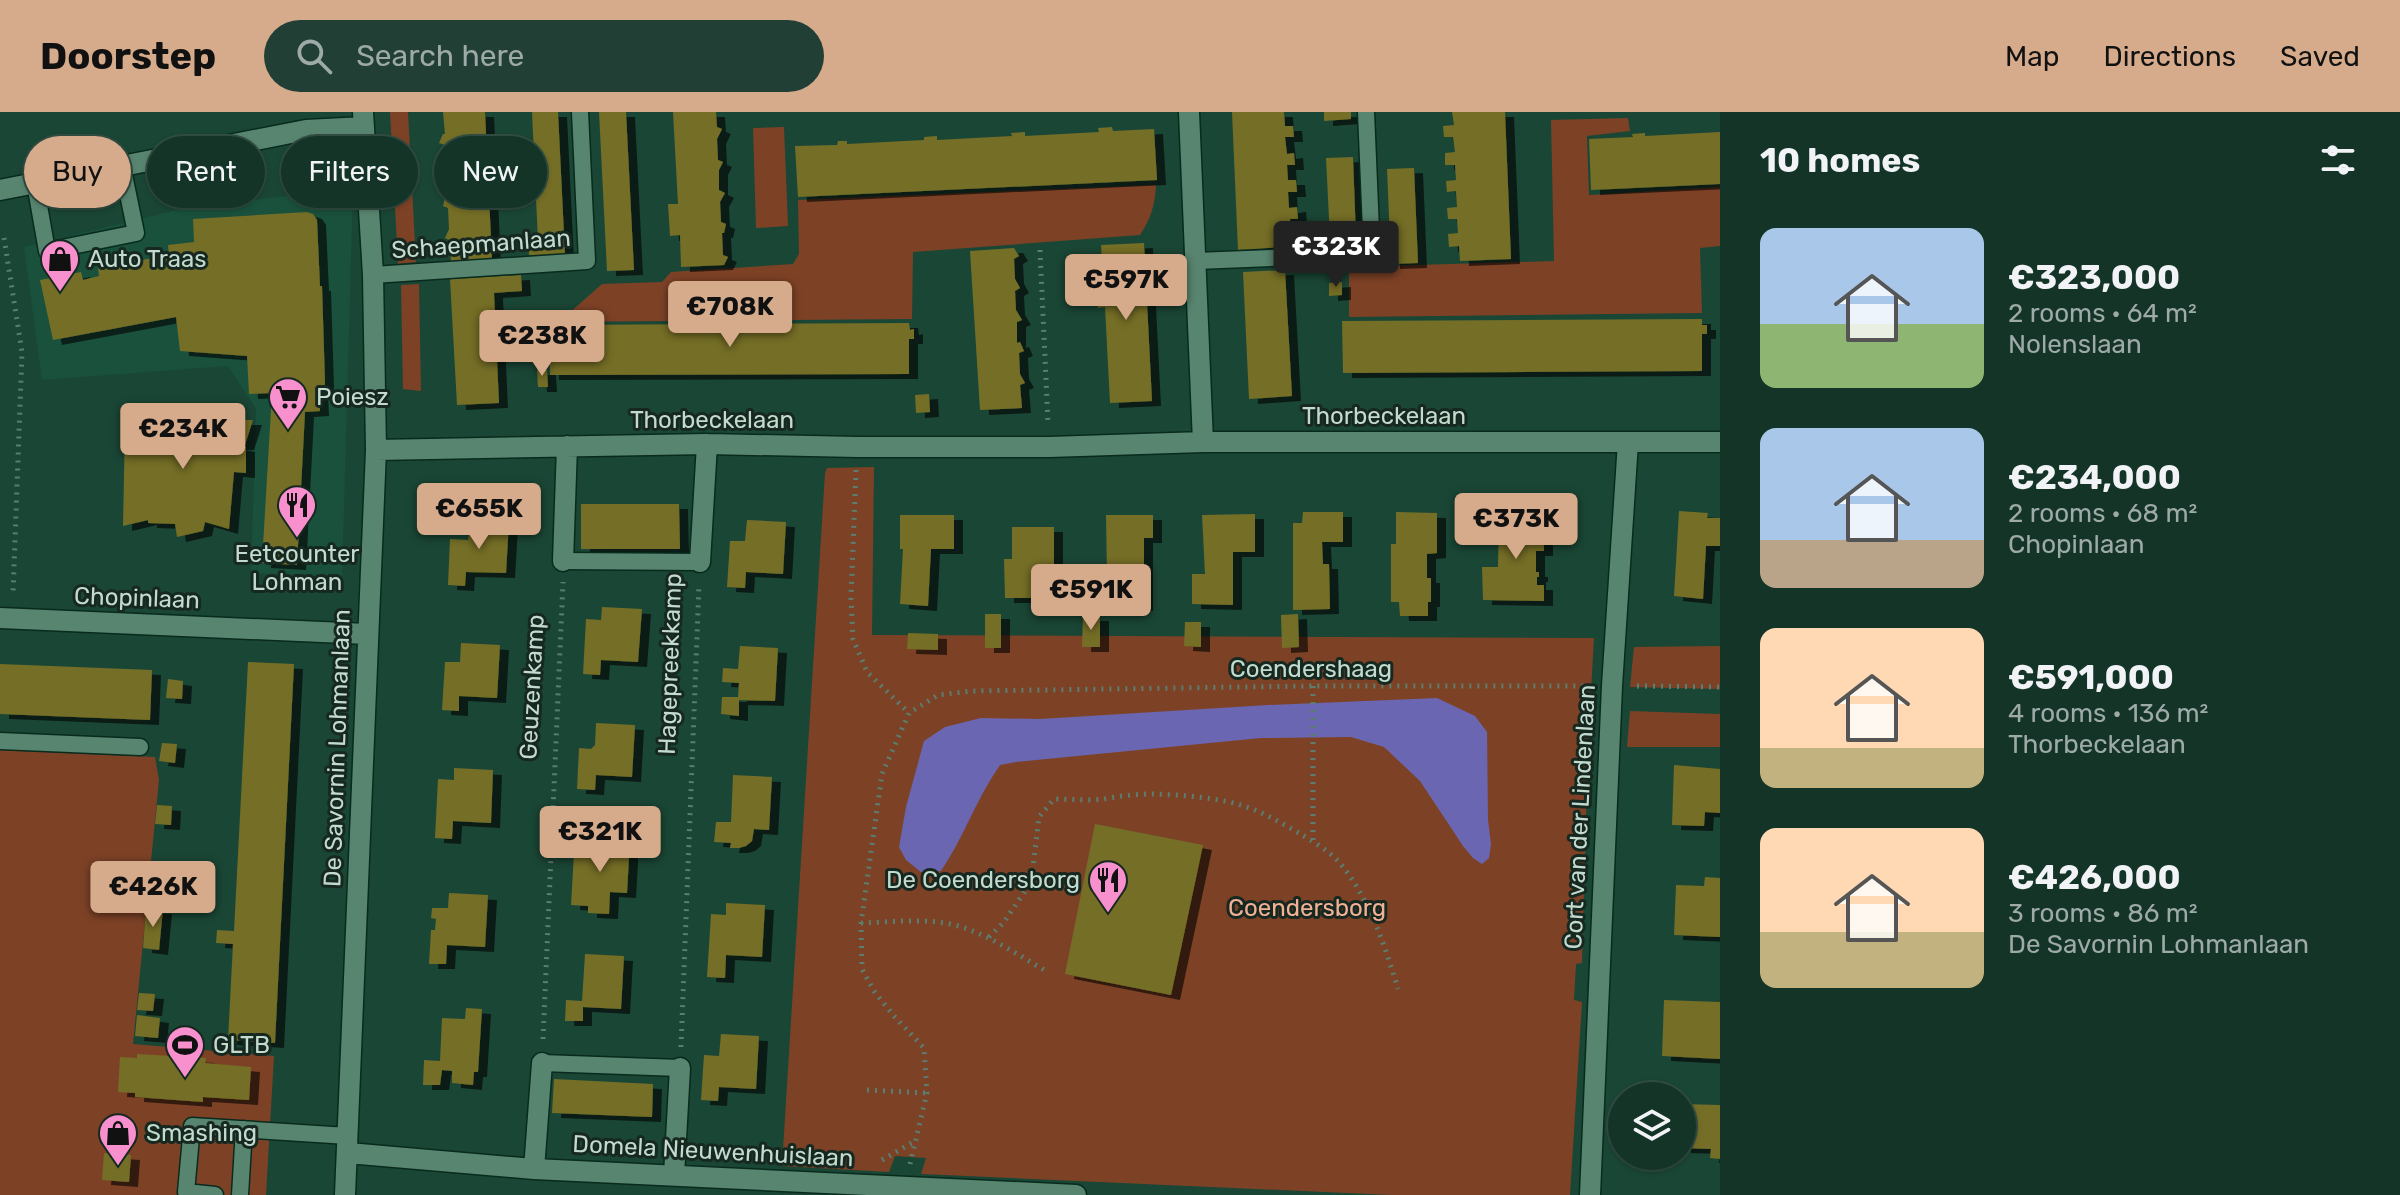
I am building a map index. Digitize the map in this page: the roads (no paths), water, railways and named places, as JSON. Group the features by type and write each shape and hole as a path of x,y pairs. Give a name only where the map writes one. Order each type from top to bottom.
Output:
{"street":[{"path":"1189,112 1203,442"},
{"name":"De Savornin Lohmanlaan","path":"345,1195 376,450 373,275 364,119"},
{"path":"131,163 364,119"},
{"path":"1,185 24,184"},
{"name":"Thorbeckelaan","path":"376,450 707,444 1049,447 1203,442 1720,442"},
{"name":"Cort van der Lindenlaan","path":"1590,1195 1612,686 1628,442"},
{"name":"Hagepreekkamp","path":"700,562 707,444"},
{"path":"563,561 567,446"},
{"name":"Chopinlaan","path":"6,618 367,634"},
{"path":"534,1169 542,1063"},
{"path":"674,1175 680,1068"},
{"name":"Domela Nieuwenhuislaan","path":"348,1144 534,1169 674,1175 814,1189 910,1187 1076,1195"}],"lane":[{"name":"Schaepmanlaan","path":"373,275 587,261 580,112"},
{"path":"1196,261 1372,254 1366,112"},
{"path":"39,208 47,251 136,233 131,208"},
{"path":"563,561 700,562"},
{"path":"0,741 140,747"},
{"path":"542,1063 680,1068"},
{"path":"215,1195 186,1192 192,1126 244,1129 348,1144"},
{"path":"240,1195 244,1129"}],"place":[{"name":"Auto Traas","path":"60,293"},
{"name":"Poiesz","path":"288,431"},
{"name":"Eetcounter Lohman","path":"297,539"},
{"name":"De Coendersborg","path":"1108,914"},
{"name":"GLTB","path":"185,1079"},
{"name":"Smashing","path":"118,1167"}],"park label":[{"name":"Coendersborg","path":"1307,908"}]}
